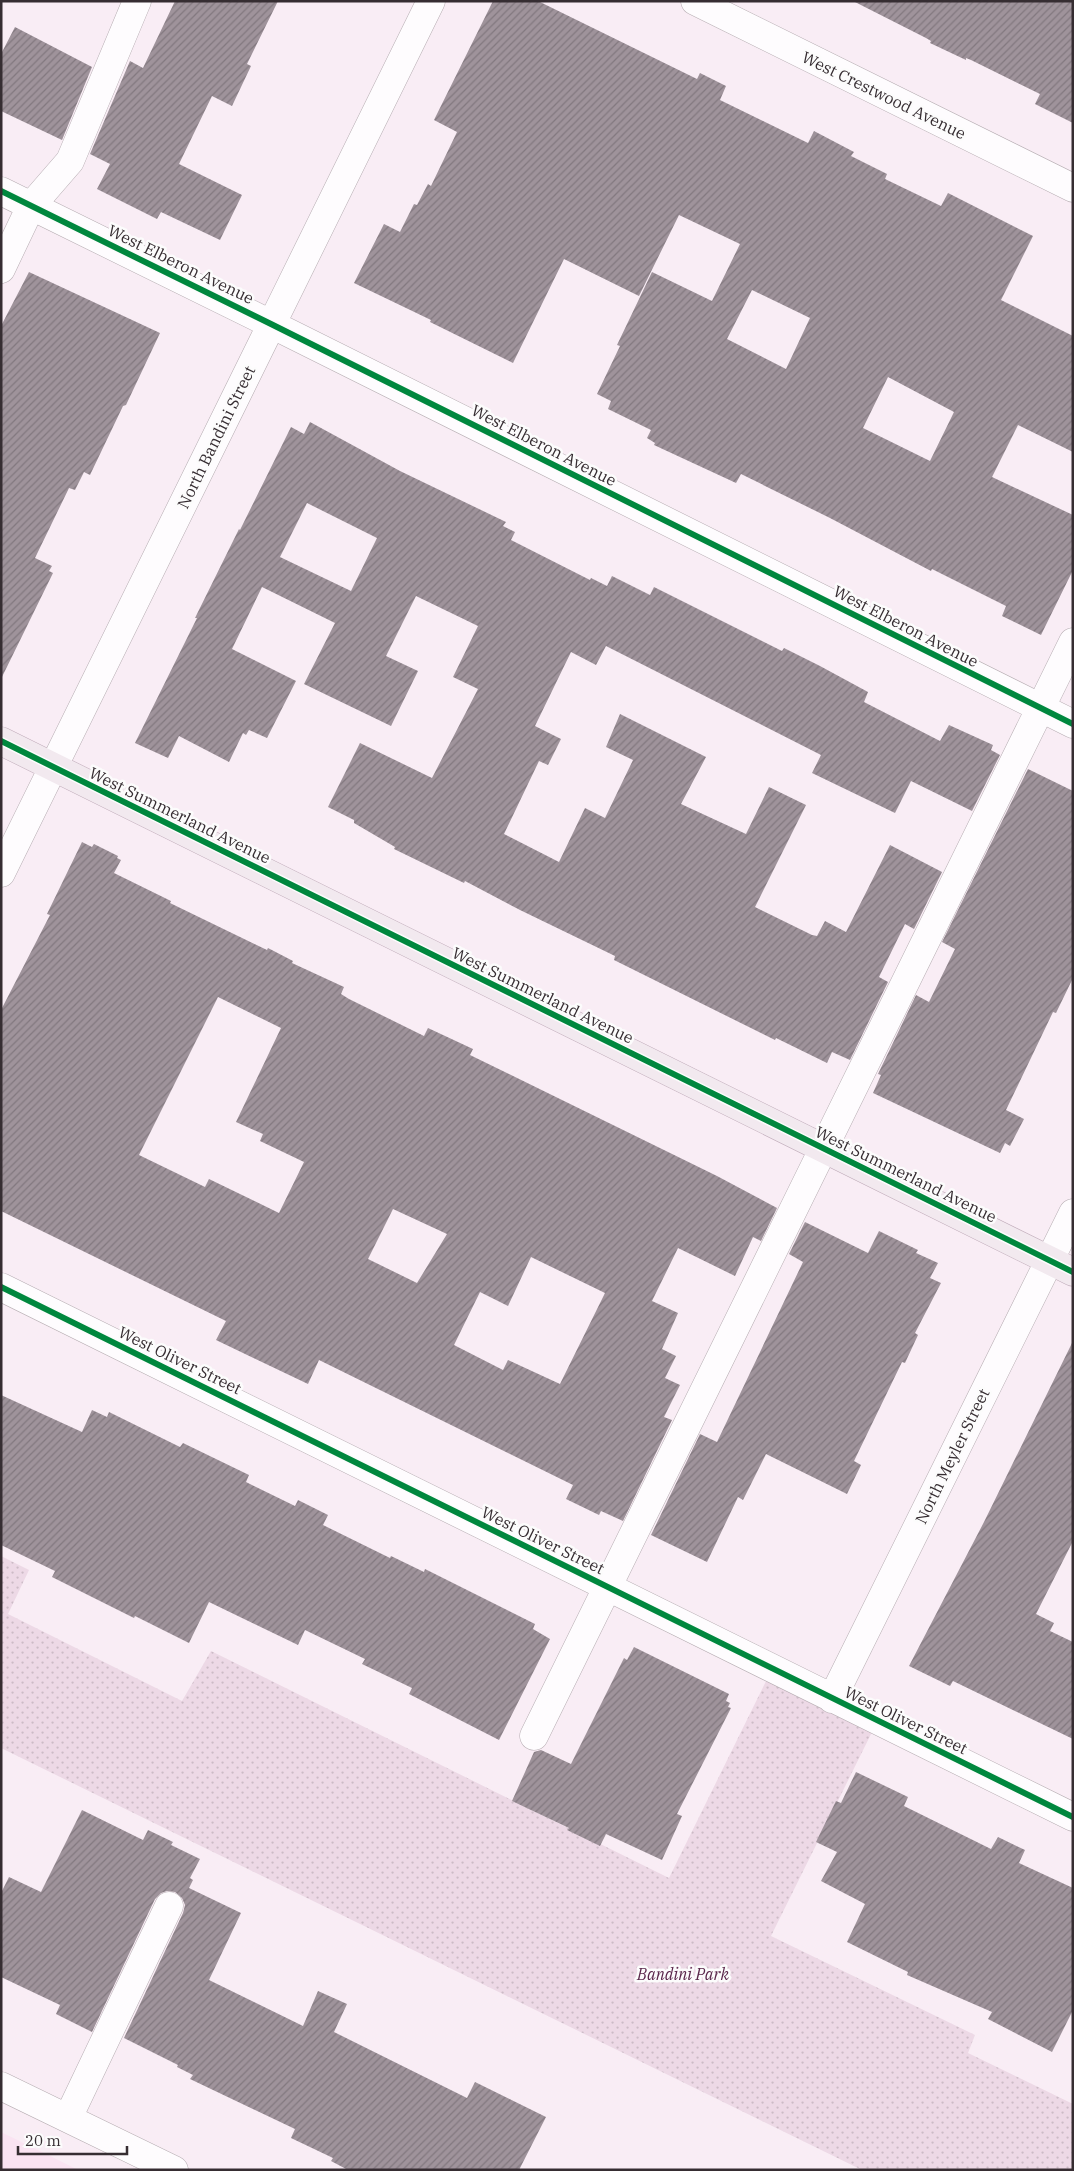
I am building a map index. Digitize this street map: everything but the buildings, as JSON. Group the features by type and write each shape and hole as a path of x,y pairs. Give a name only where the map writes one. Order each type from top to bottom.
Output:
{"main road":[{"name":"West Summerland Avenue","path":"1,741 1061,1266"}],"street":[{"path":"1,269 31,206 70,161 137,1"},
{"name":"North Bandini Street","path":"1,873 431,1"},
{"name":"West Crestwood Avenue","path":"695,1 1073,188"},
{"name":"West Elberon Avenue","path":"1,191 1073,724"},
{"path":"534,1736 1073,642"},
{"name":"North Meyler Street","path":"832,1699 1061,1266 1073,1213"},
{"name":"West Oliver Street","path":"1,1287 1073,1817"},
{"path":"68,2118 169,1906"},
{"path":"1,2086 174,2170"}],"shaded area":[{"path":"1,2132 48,2155 78,2170 1,2170"}],"green space":[{"name":"Bandini Park","path":"1,1556 29,1570 8,1614 182,1701 211,1651 669,1878 770,1673 875,1726 771,1936 975,2035 968,2053 1073,2104 1073,2170 862,2170 1,1748"}],"cycle path":[{"path":"1,191 1073,724"},
{"path":"1,741 1073,1272"},
{"path":"1,1287 1073,1817"}]}
